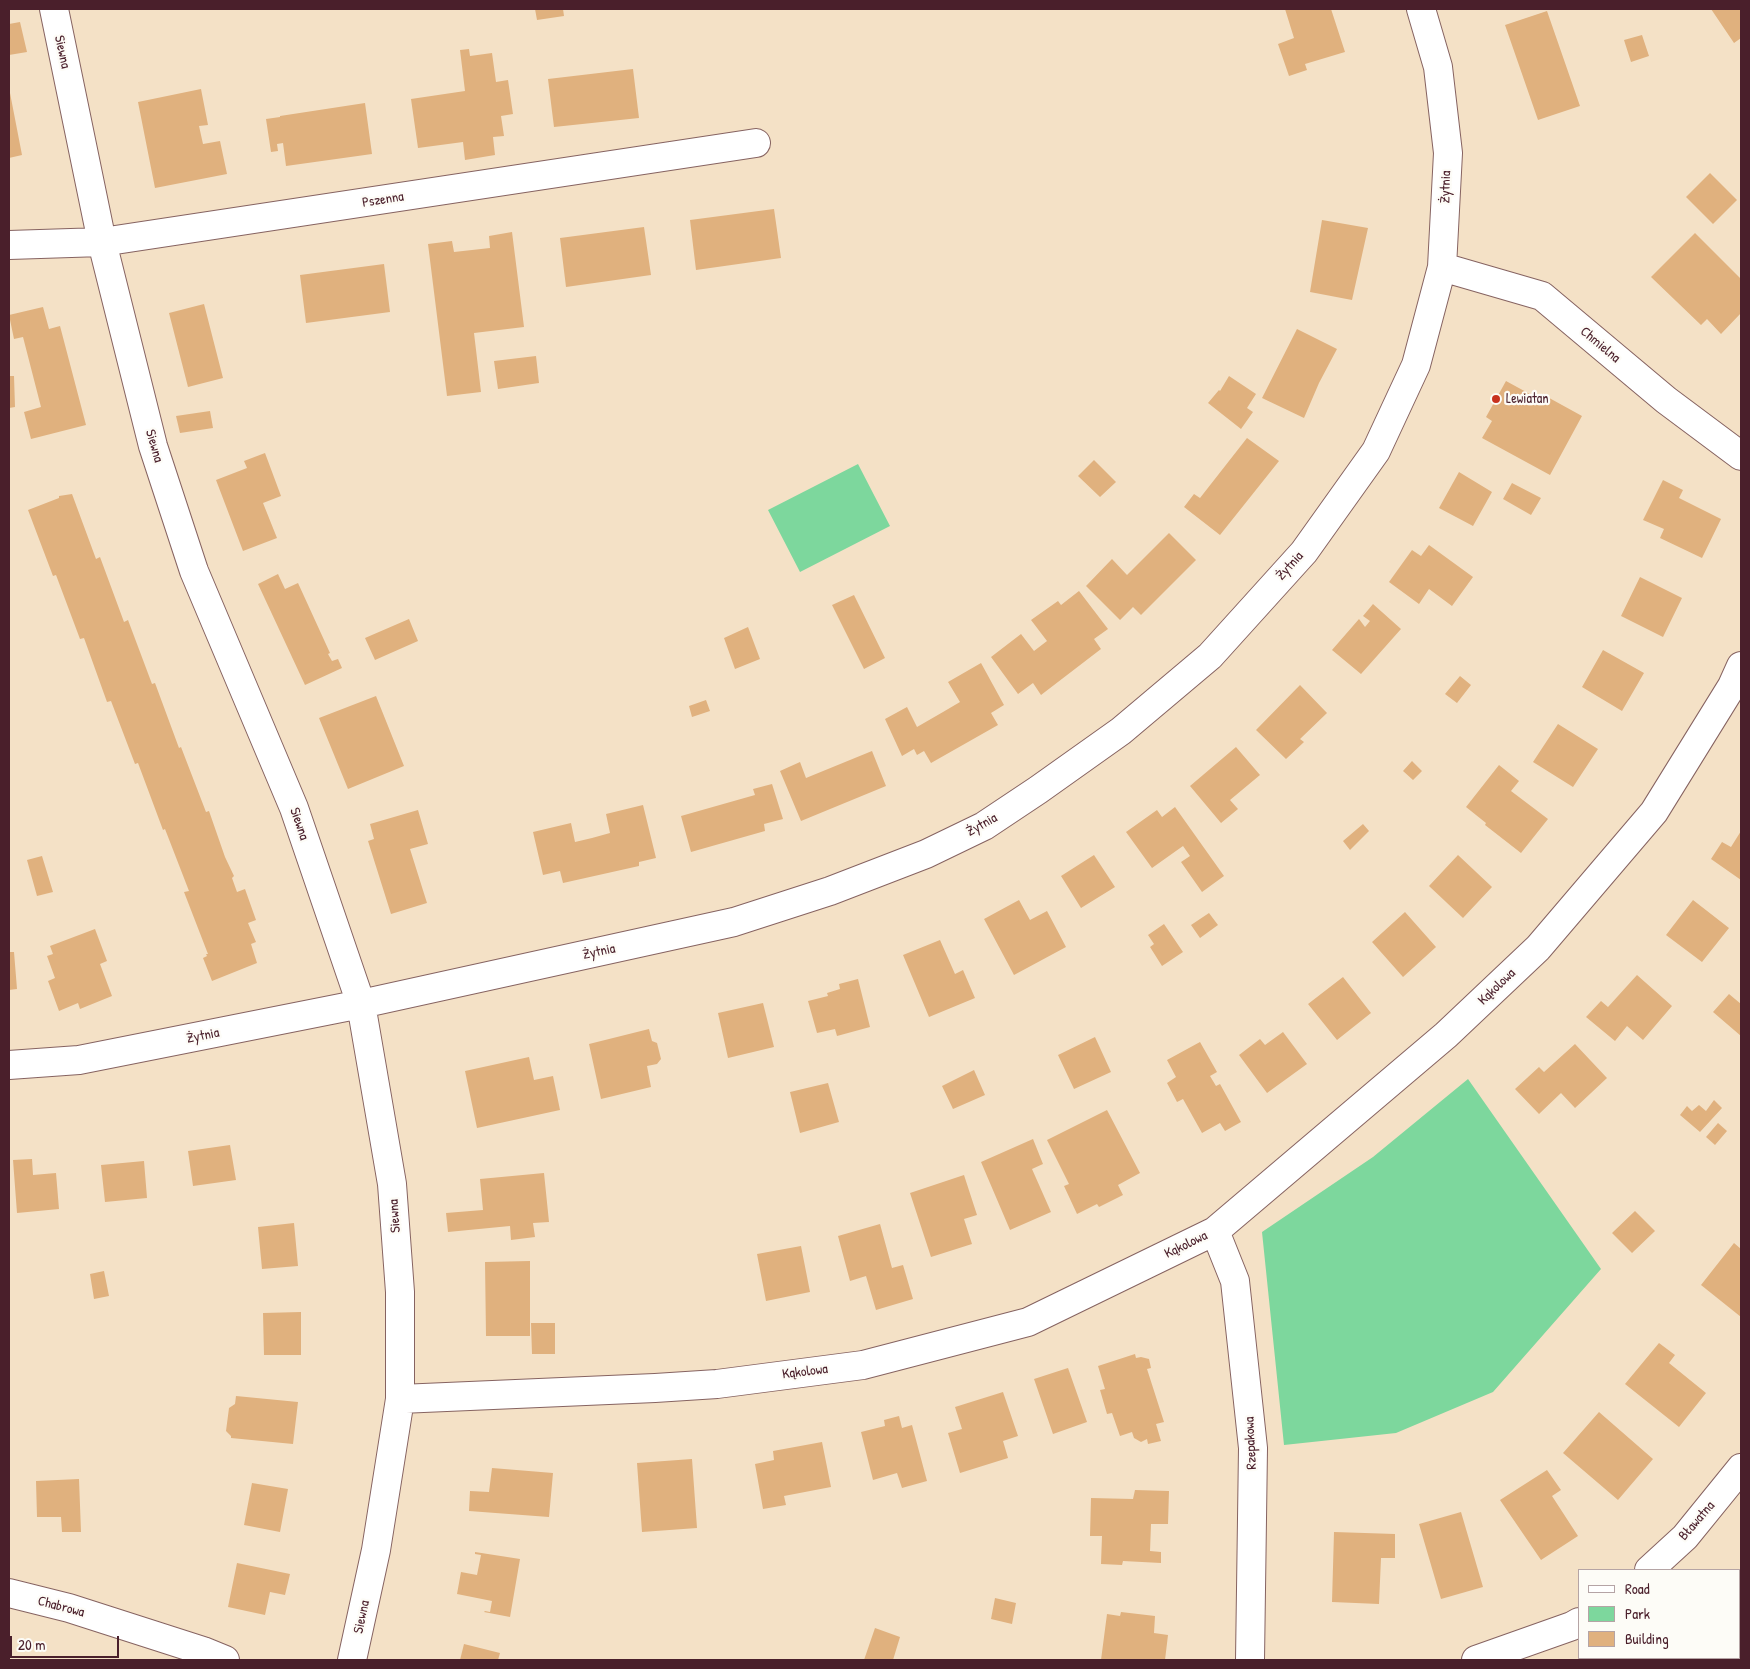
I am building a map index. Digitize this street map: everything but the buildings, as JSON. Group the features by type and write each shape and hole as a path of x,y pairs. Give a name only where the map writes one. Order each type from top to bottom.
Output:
{"street":[{"name":"Siewna","path":"54,9 102,242 153,446 194,571 294,808 361,1004 392,1184 400,1292 400,1399 376,1550 352,1660"},
{"name":"Żytnia","path":"9,1065 79,1060 361,1004 743,919 830,891 926,854 984,826 1038,790 1121,730 1210,656 1304,552 1376,451 1416,365 1442,267 1448,153 1438,68 1420,9"},
{"name":"Pszenna","path":"9,245 102,242 756,144"},
{"name":"Chmielna","path":"1442,267 1542,296 1666,400 1741,456"},
{"name":"Kąkolowa","path":"400,1399 717,1384 863,1365 1028,1322 1215,1231 1446,1035 1538,948 1654,812 1732,686 1741,666"},
{"name":"Rzepakowa","path":"1215,1231 1235,1281 1253,1448 1250,1660"},
{"name":"Bławatna","path":"1650,1569 1685,1537 1741,1468"},
{"name":"Chabrowa","path":"9,1593 68,1608 203,1651 225,1660"},
{"path":"1476,1660 1578,1623"}],"green space":[{"path":"858,464 890,526 800,572 768,510"},
{"path":"1468,1079 1601,1269 1493,1392 1396,1433 1284,1445 1262,1232 1373,1157"}],"place":[{"name":"Lewiatan","path":"1496,399"}]}
